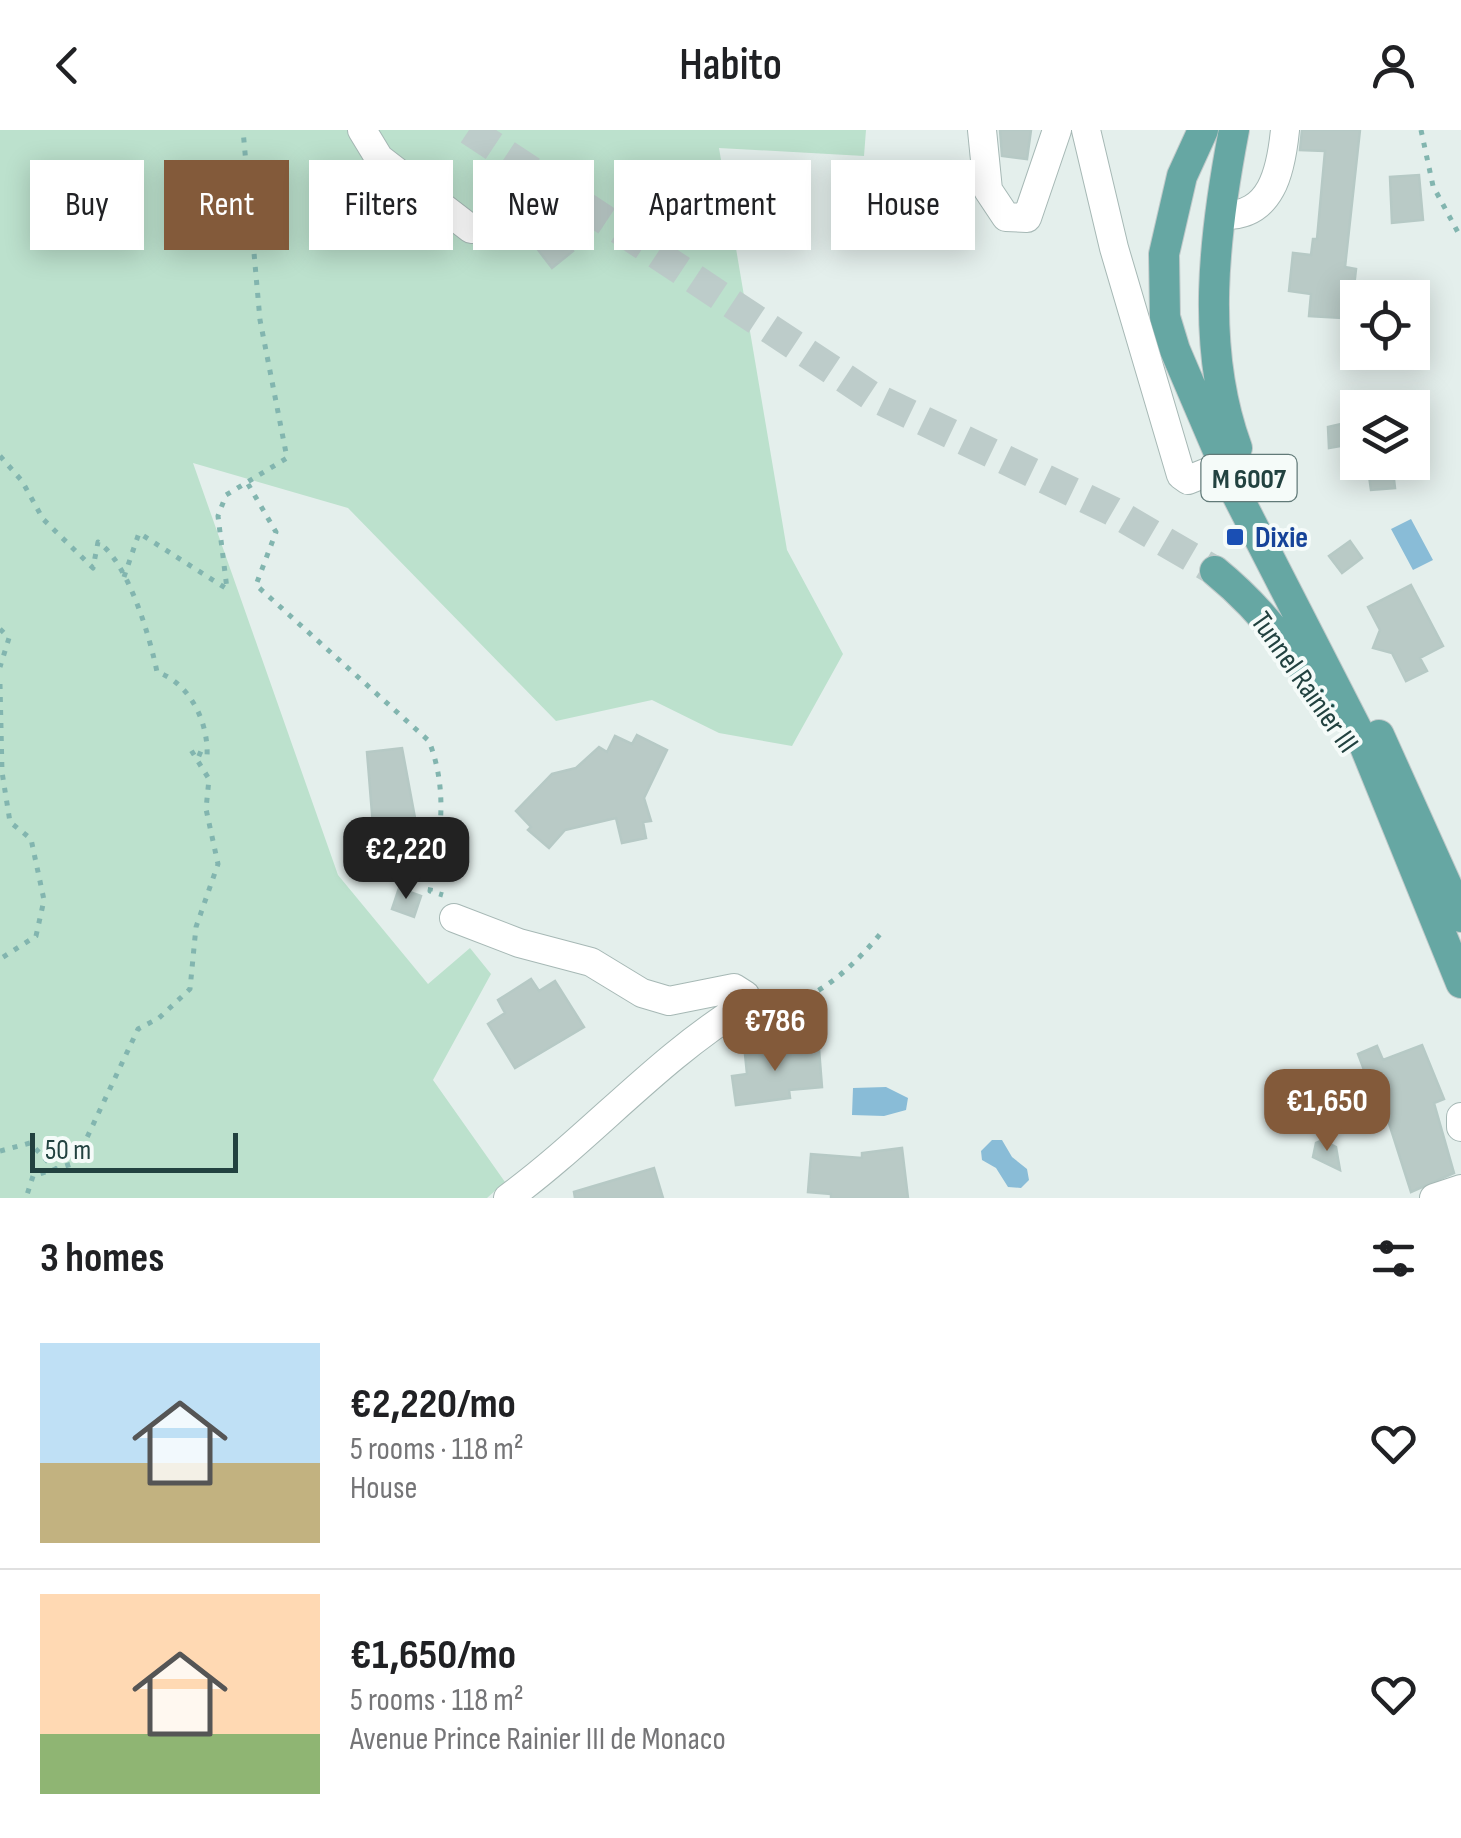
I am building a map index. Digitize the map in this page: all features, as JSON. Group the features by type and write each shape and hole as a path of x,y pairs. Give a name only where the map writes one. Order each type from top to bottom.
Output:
{"main road":[{"name":"M 6007","path":"1203,130 1167,226 1162,276 1165,317 1223,466 1361,736 1461,983"},
{"name":"M 6007","path":"1234,130 1221,216 1216,378 1240,456 1400,778 1461,917"},
{"path":"1167,226 1185,215 1221,216"},
{"path":"1162,276 1189,296 1216,286"},
{"name":"Tunnel Rainier III","path":"1215,571 1242,593 1278,634 1386,802"}],"street":[{"path":"362,130 379,158 470,230"},
{"path":"982,130 988,190 1006,217 1026,218 1057,130"},
{"path":"1086,130 1114,248 1181,475 1188,480 1223,466"},
{"path":"1221,216 1244,214 1272,188 1282,168 1285,130"},
{"path":"454,918 519,943 590,962 642,993 669,1000 734,988 745,995 745,1005 709,1027 563,1158 508,1198"},
{"path":"1461,1117 1461,1127"},
{"path":"1434,1198 1461,1189"}],"path":[{"path":"124,577 140,533 227,589 218,516 226,494 287,458 260,320 243,130"},
{"path":"1421,130 1433,186 1461,238"},
{"path":"0,456 42,519 93,568 98,542 104,546 124,577 151,645 156,672 175,678 189,692 208,738 206,757 191,750 210,779 206,809 218,864 203,898 190,988 159,1018 138,1029 75,1163 33,1176 26,1198"},
{"path":"248,484 276,532 256,585 429,741 442,775 444,815 430,891"},
{"path":"0,629 9,638 0,667"},
{"path":"0,684 2,772 10,822 31,839 44,900 36,936 0,959"},
{"path":"784,1006 855,965 882,934"},
{"path":"0,1150 30,1143 55,1169"}],"green space":[{"path":"0,130 866,130 864,156 719,148 721,160 614,160 614,250 736,250 787,550 843,654 792,746 719,733 652,700 556,721 348,508 193,463 338,875 428,984 470,948 491,974 433,1080 505,1182 487,1198 0,1198"}],"water":[{"path":"1411,519 1433,560 1413,570 1391,529"},
{"path":"886,1087 908,1098 906,1110 884,1116 852,1115 853,1088"},
{"path":"992,1140 1002,1140 1012,1157 1027,1169 1029,1180 1021,1188 1008,1187 996,1168 982,1160 981,1151"}],"building":[{"path":"1000,130 1031,130 1027,159 1002,156"},
{"path":"1302,130 1360,130 1345,267 1356,269 1355,280 1340,280 1340,318 1309,316 1311,294 1289,291 1293,253 1311,255 1313,239 1317,239 1325,151 1300,150"},
{"path":"1419,175 1423,220 1392,223 1390,177"},
{"path":"538,250 572,250 573,251 552,268"},
{"path":"1340,424 1340,446 1329,448 1328,427"},
{"path":"1370,480 1394,480 1395,488 1371,490"},
{"path":"1350,541 1362,558 1342,573 1329,556"},
{"path":"1411,585 1443,646 1420,658 1427,671 1406,681 1392,653 1373,648 1380,630 1368,607"},
{"path":"637,735 667,750 644,798 651,821 643,822 646,838 622,843 616,818 565,830 549,848 528,830 531,827 516,811 552,774 576,768 599,747 607,752 615,736 632,744"},
{"path":"402,748 415,818 401,820 402,835 374,838 367,752"},
{"path":"399,888 421,896 414,917 392,909"},
{"path":"531,979 539,991 555,981 584,1027 515,1068 488,1024 505,1013 498,1000"},
{"path":"773,1041 774,1055 819,1049 822,1087 789,1090 790,1098 736,1105 732,1076 747,1074 744,1044"},
{"path":"1422,1045 1444,1099 1434,1103 1454,1173 1411,1192 1388,1120 1381,1115 1358,1054 1377,1046 1383,1060"},
{"path":"1323,1140 1336,1147 1340,1170 1313,1157 1316,1143"},
{"path":"902,1148 908,1198 831,1198 831,1194 808,1192 811,1154 862,1158 862,1153"},
{"path":"654,1168 663,1198 575,1198 574,1192"}],"tunnel":[{"path":"469,130 870,395 1112,511 1215,571"}],"place":[{"name":"Dixie","path":"1235,537"}]}
